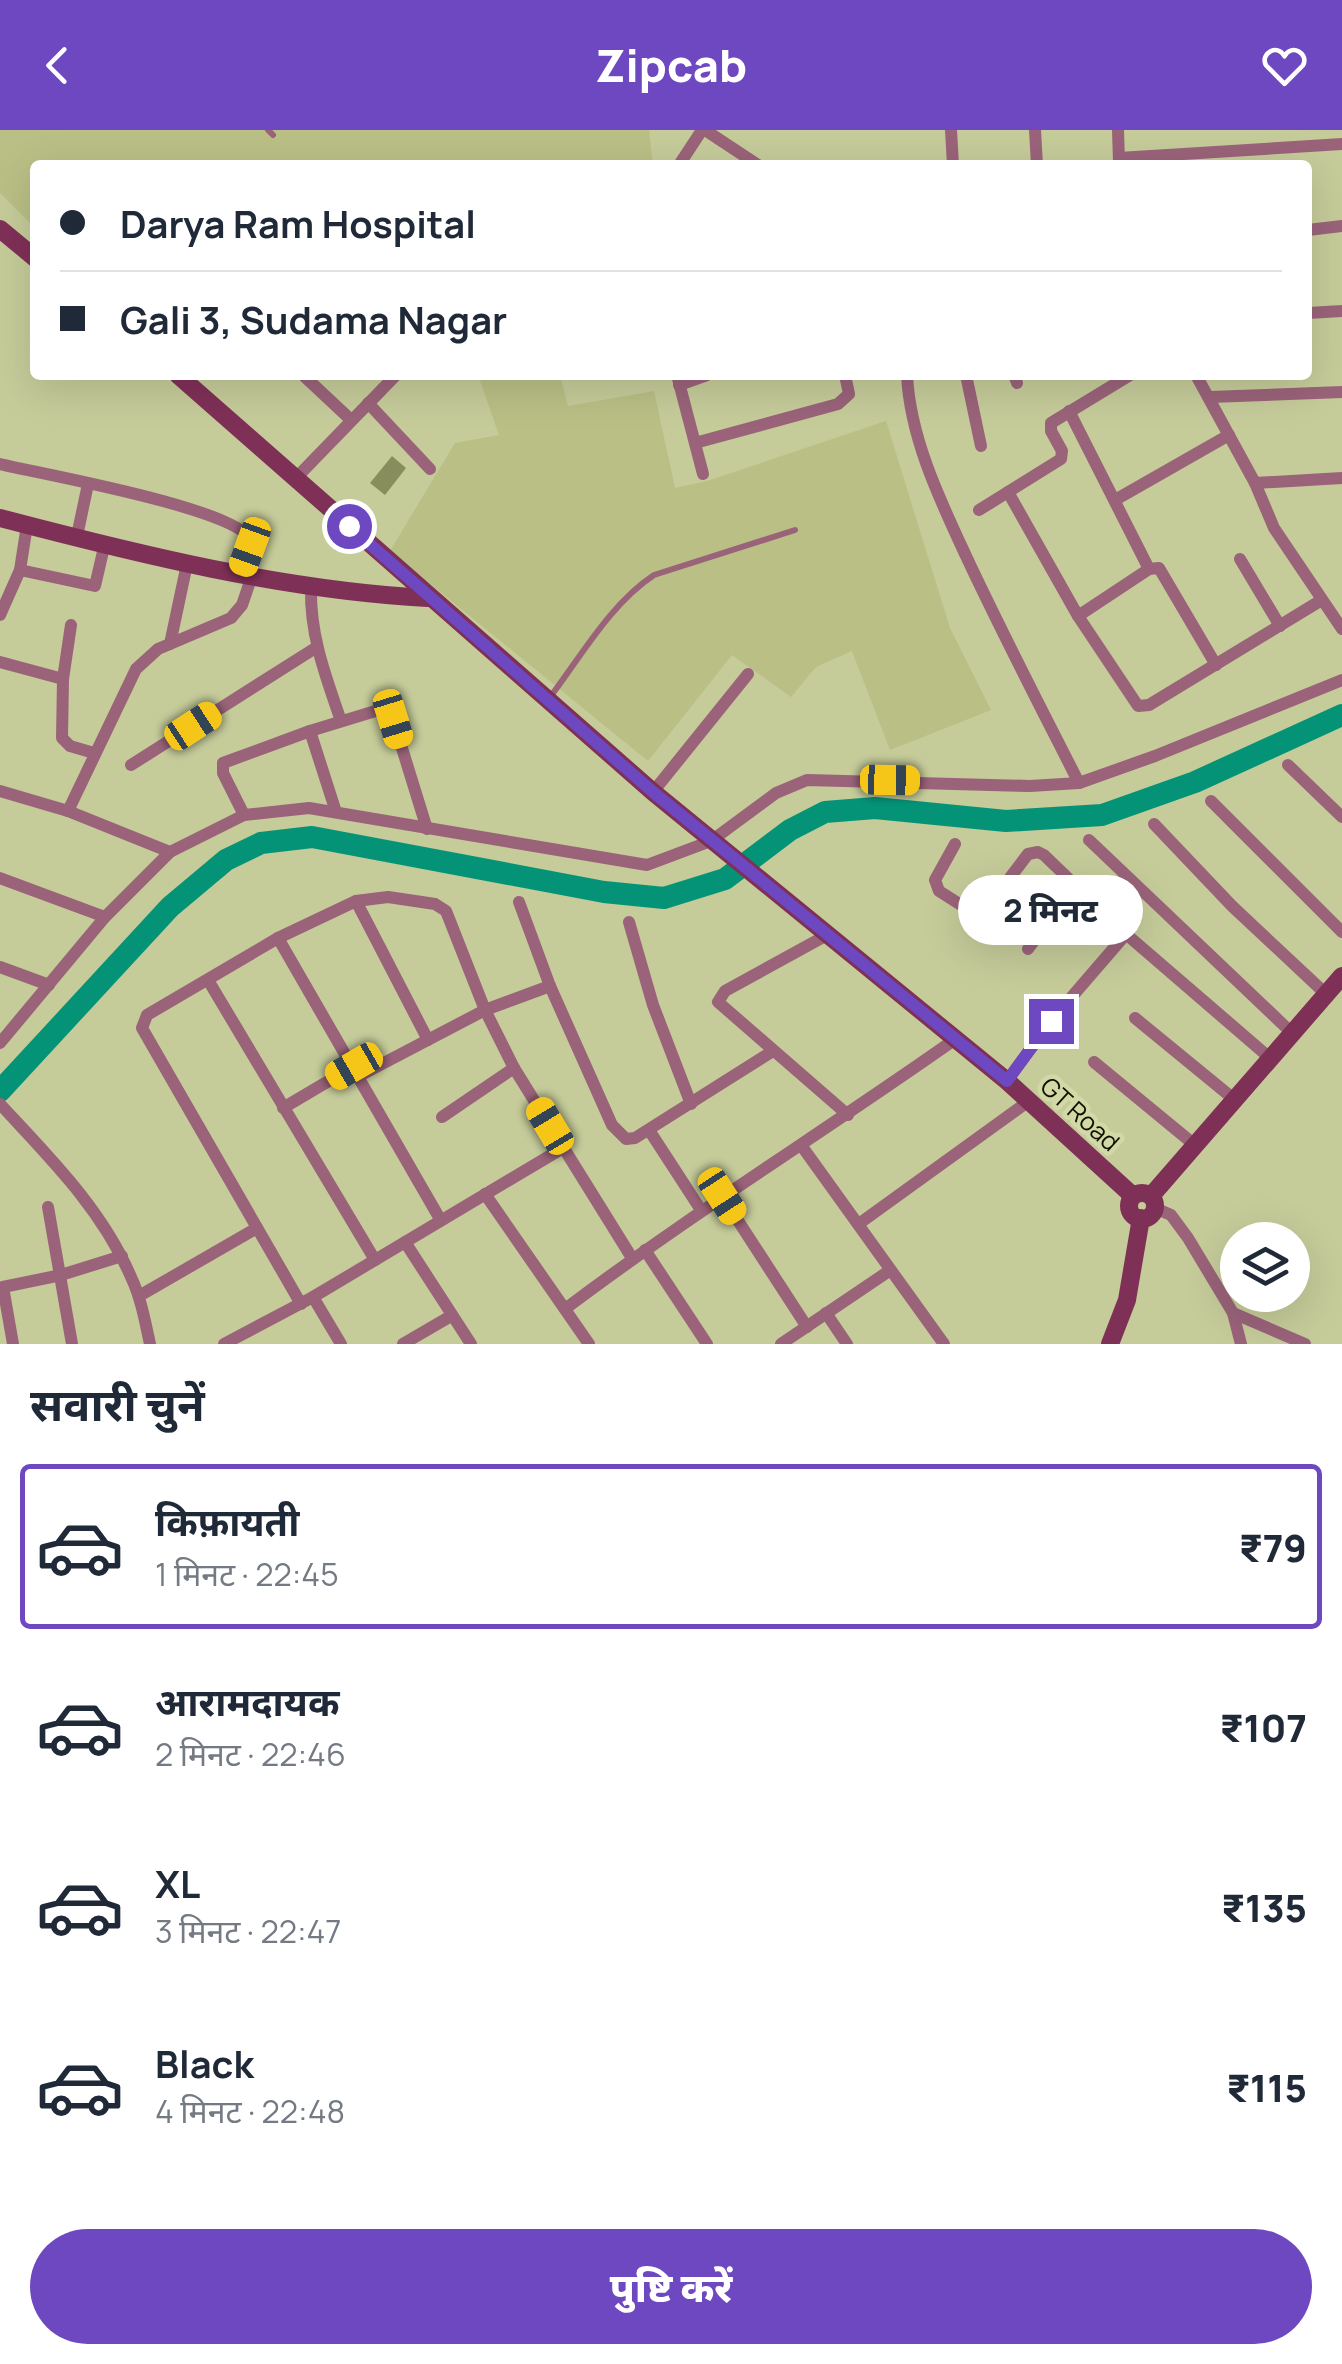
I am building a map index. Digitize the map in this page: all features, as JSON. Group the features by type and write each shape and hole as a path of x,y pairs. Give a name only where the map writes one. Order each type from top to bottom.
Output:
{"main road":[{"path":"3,237 30,255"},
{"name":"GT Road","path":"192,380 428,598 653,792 1007,1081 1145,1205"},
{"path":"0,518 187,564 311,589 428,598"},
{"path":"1110,1344 1127,1300 1145,1205 1337,984"}],"street":[{"path":"682,160 703,130 750,160"},
{"path":"951,130 953,160"},
{"path":"1034,130 1036,160"},
{"path":"1118,130 1119,160"},
{"path":"1176,160 1342,144"},
{"path":"1312,230 1342,226"},
{"path":"1312,313 1342,311"},
{"path":"309,380 350,419"},
{"path":"296,478 387,380"},
{"path":"678,380 703,474"},
{"path":"695,443 838,404 849,394 846,380"},
{"path":"907,380 934,486 996,620 1080,783"},
{"path":"967,380 981,446"},
{"path":"979,510 1061,458 1051,423 1122,380"},
{"path":"1199,380 1255,483 1274,528 1342,629"},
{"path":"1210,397 1342,392"},
{"path":"368,403 430,470"},
{"path":"1069,411 1149,569"},
{"path":"1115,500 1229,435"},
{"path":"0,464 164,500 242,528 251,540 242,605 230,618 153,652 136,669 68,811"},
{"path":"1255,483 1342,478"},
{"path":"77,536 88,484"},
{"path":"1008,492 1078,616 1138,706 1149,705 1280,626 1325,606 1342,603"},
{"path":"0,615 20,570 27,525"},
{"path":"20,570 95,586 105,543"},
{"path":"1240,559 1280,626"},
{"path":"170,644 187,564"},
{"path":"1078,616 1149,569 1159,568 1216,665"},
{"path":"311,589 310,612 317,647 341,721"},
{"path":"71,626 63,679 62,738 70,746 94,753"},
{"path":"131,766 317,647"},
{"path":"0,662 63,679"},
{"path":"653,792 748,674"},
{"path":"0,1043 105,918 170,852 244,814 309,808 647,866 717,844 776,793 808,780 922,780 1030,786 1080,783 1342,680"},
{"path":"244,814 222,774 223,764 382,709 391,714 427,829"},
{"path":"310,731 336,812"},
{"path":"1288,766 1342,817"},
{"path":"0,791 68,811 170,852"},
{"path":"1210,801 1342,932"},
{"path":"1154,824 1232,906 1337,984"},
{"path":"1088,840 1293,1034"},
{"path":"955,844 936,880 936,888 977,916 984,915 1033,852 1044,855 1126,934 1271,1058"},
{"path":"0,878 105,918"},
{"path":"1028,949 1075,885"},
{"path":"341,1344 257,1228 142,1028 147,1015 278,938 356,901 388,897 443,907 485,1010 514,1068 632,1258"},
{"path":"356,901 428,1040"},
{"path":"520,902 550,986 619,1134 630,1140 650,1130 773,1051"},
{"path":"629,922 653,1005 691,1104"},
{"path":"1007,1081 1051,1021 1126,934"},
{"path":"827,935 719,996 721,1006 848,1115"},
{"path":"278,938 440,1220"},
{"path":"0,967 48,985"},
{"path":"208,980 374,1260"},
{"path":"283,1108 485,1010 550,986"},
{"path":"1134,1018 1235,1100"},
{"path":"565,1309 701,1210 848,1115 954,1040"},
{"path":"1094,1062 1196,1146"},
{"path":"442,1117 514,1068"},
{"path":"860,1223 1030,1101"},
{"path":"1,1105 68,1176 122,1256 139,1296 150,1344"},
{"path":"650,1130 701,1210"},
{"path":"802,1145 944,1344"},
{"path":"224,1344 307,1300 563,1148"},
{"path":"486,1194 588,1344"},
{"path":"722,1196 806,1326"},
{"path":"1145,1205 1171,1215 1188,1238 1233,1313 1241,1344"},
{"path":"48,1207 72,1344"},
{"path":"139,1296 257,1228"},
{"path":"404,1242 471,1344"},
{"path":"644,1250 706,1344"},
{"path":"13,1344 2,1287 61,1275 122,1256"},
{"path":"781,1344 889,1271"},
{"path":"826,1313 846,1344"},
{"path":"1233,1313 1305,1344"},
{"path":"403,1344 451,1316"}],"lane":[{"path":"548,701 622,602 654,575 795,530"}],"shaded area":[{"path":"0,130 649,130 652,160 30,160 30,223 0,193"},
{"path":"480,380 561,380 568,406 654,391 675,488 707,481 886,421 950,628 991,710 890,750 852,651 816,667 791,697 732,655 648,761 390,551 455,443 499,435"}],"building":[{"path":"392,456 406,468 385,495 370,483"}],"waterway":[{"path":"0,1091 170,907 226,860 261,843 312,837 604,892 664,898 725,879 790,830 825,812 875,808 1006,821 1102,815 1195,782 1342,715"}],"route":[{"path":"349,526 653,792 1007,1081 1051,1021"}]}
